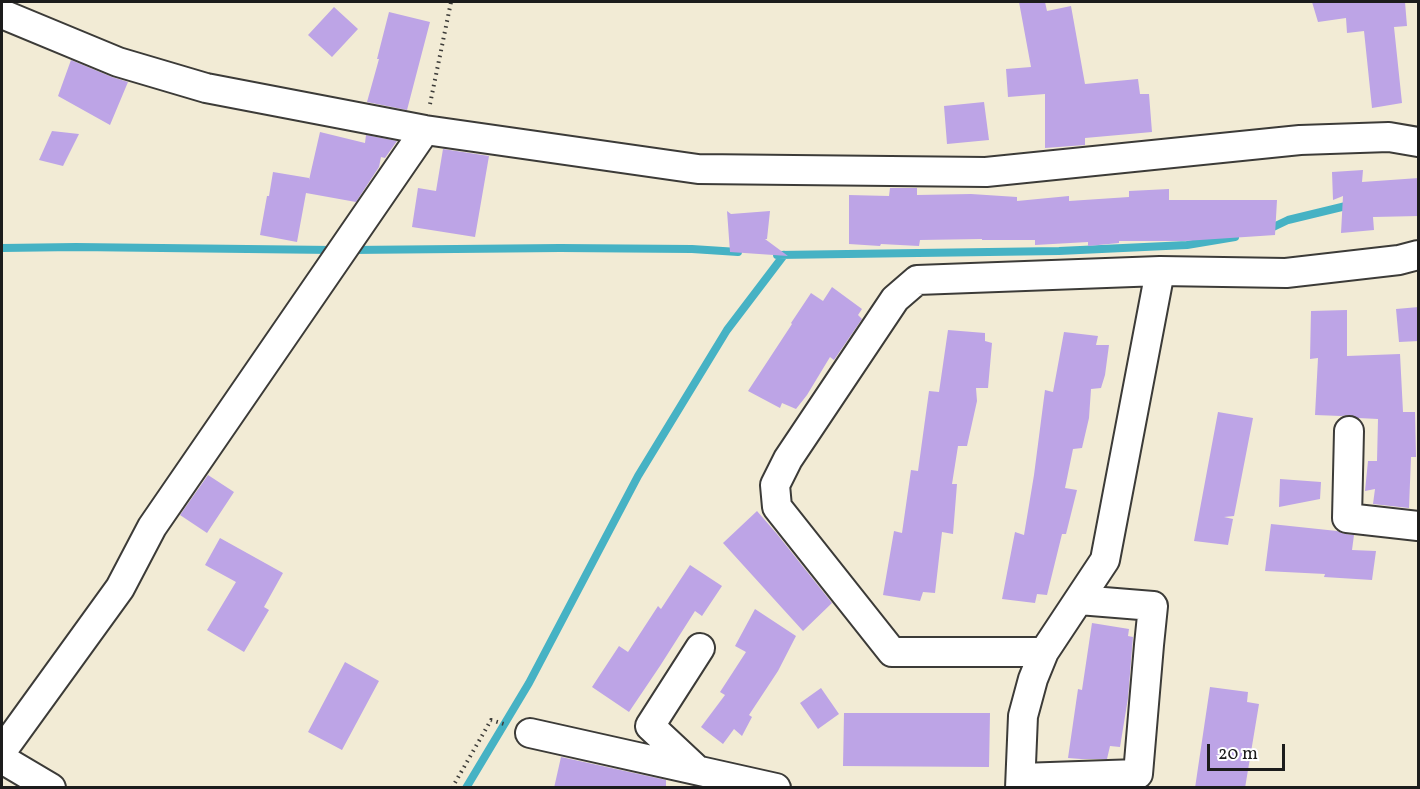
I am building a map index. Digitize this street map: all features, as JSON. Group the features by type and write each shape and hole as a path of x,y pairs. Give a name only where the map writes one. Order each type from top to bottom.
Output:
{"street":[{"path":"2,14 118,62 206,88 425,130 698,169 986,172 1300,140 1389,137 1419,142"},
{"path":"2,751 120,588 152,527 425,130"},
{"path":"1044,651 892,652 777,507 775,485 788,459 895,298 917,280 1160,271 1286,273 1399,260 1419,255"},
{"path":"1079,600 1153,606 1138,774 1020,783 1023,716 1033,679 1044,651 1106,560 1160,271"},
{"path":"1349,431 1347,518 1419,526"},
{"path":"698,770 650,726 700,648"},
{"path":"530,732 776,788"},
{"path":"2,759 51,788"}],"path":[{"path":"425,130 451,2"},
{"path":"452,788 491,720 530,732"}],"building":[{"path":"1019,2 1045,2 1047,11 1071,6 1085,84 1138,79 1140,94 1149,94 1152,132 1085,138 1085,145 1045,148 1045,94 1008,97 1006,69 1031,67"},
{"path":"1312,2 1405,2 1407,26 1394,27 1402,103 1372,108 1364,31 1347,33 1346,18 1318,22"},
{"path":"334,7 358,29 332,57 308,35"},
{"path":"389,12 430,22 407,110 367,102"},
{"path":"71,60 128,82 110,125 58,96"},
{"path":"984,102 989,140 947,144 944,106"},
{"path":"52,131 79,134 63,166 39,160"},
{"path":"320,132 365,143 366,135 397,141 385,158 381,157 379,167 356,202 306,193 297,242 260,235 273,172 309,178 309,180"},
{"path":"443,149 489,156 475,237 412,227 418,188 436,191"},
{"path":"1363,170 1362,182 1419,178 1419,216 1373,217 1374,230 1341,233 1343,196 1333,200 1332,172"},
{"path":"890,188 917,188 917,195 971,194 1017,197 1017,201 1069,196 1069,201 1129,197 1129,191 1169,189 1169,200 1277,200 1275,235 1185,241 1119,241 1119,243 1088,246 1088,242 1035,245 1035,240 982,239 920,240 919,246 849,244 849,195 889,196"},
{"path":"727,211 731,214 770,211 767,239 765,239 788,256 730,252"},
{"path":"832,287 862,309 858,315 862,319 834,360 830,357 796,409 782,403 780,408 748,391 811,293 823,301"},
{"path":"1419,307 1419,341 1399,342 1396,309"},
{"path":"1347,310 1347,356 1400,354 1403,412 1415,412 1416,457 1411,457 1409,508 1373,504 1375,489 1365,491 1368,461 1377,461 1378,419 1358,418 1350,415 1315,415 1318,358 1310,359 1311,311"},
{"path":"948,330 985,333 985,341 992,343 988,388 976,388 977,401 967,446 958,446 952,484 957,484 953,534 942,532 935,593 923,592 920,601 883,595 894,531 902,533 911,470 918,471 929,391 939,392"},
{"path":"1064,332 1098,336 1096,345 1109,345 1105,375 1101,388 1091,389 1089,418 1082,448 1073,449 1065,488 1077,490 1066,534 1062,534 1047,595 1037,594 1035,603 1002,599 1015,532 1024,535 1045,390 1053,392"},
{"path":"1218,412 1253,418 1234,516 1224,517 1233,519 1228,545 1194,541"},
{"path":"208,475 234,492 207,533 180,515"},
{"path":"1280,479 1321,482 1320,499 1279,507"},
{"path":"757,511 832,603 803,631 723,543"},
{"path":"1271,524 1354,535 1352,550 1376,551 1372,580 1324,577 1325,574 1265,571"},
{"path":"220,538 283,573 264,607 269,610 244,652 207,630 236,582 205,565"},
{"path":"690,565 722,586 702,616 695,611 629,712 592,687 619,646 628,652 658,606 661,609"},
{"path":"755,609 796,636 778,671 749,715 752,717 742,736 734,729 723,744 701,727 725,695 720,692 746,652 735,646"},
{"path":"1092,623 1129,629 1128,636 1133,637 1128,698 1120,747 1110,746 1107,759 1068,758 1078,689 1082,690"},
{"path":"345,662 379,681 342,750 308,732"},
{"path":"1210,687 1248,692 1247,702 1259,704 1245,788 1195,788"},
{"path":"821,688 839,714 818,729 800,703"},
{"path":"844,713 990,713 989,767 843,766"},
{"path":"561,757 666,780 666,788 554,788"}],"waterway":[{"path":"1267,230 1288,220 1350,205"},
{"path":"777,255 1059,251 1187,245 1235,237"},
{"path":"2,248 333,250"},
{"path":"351,250 560,248 692,249 738,252"},
{"path":"466,788 529,683 638,476 727,330 784,255"}]}
